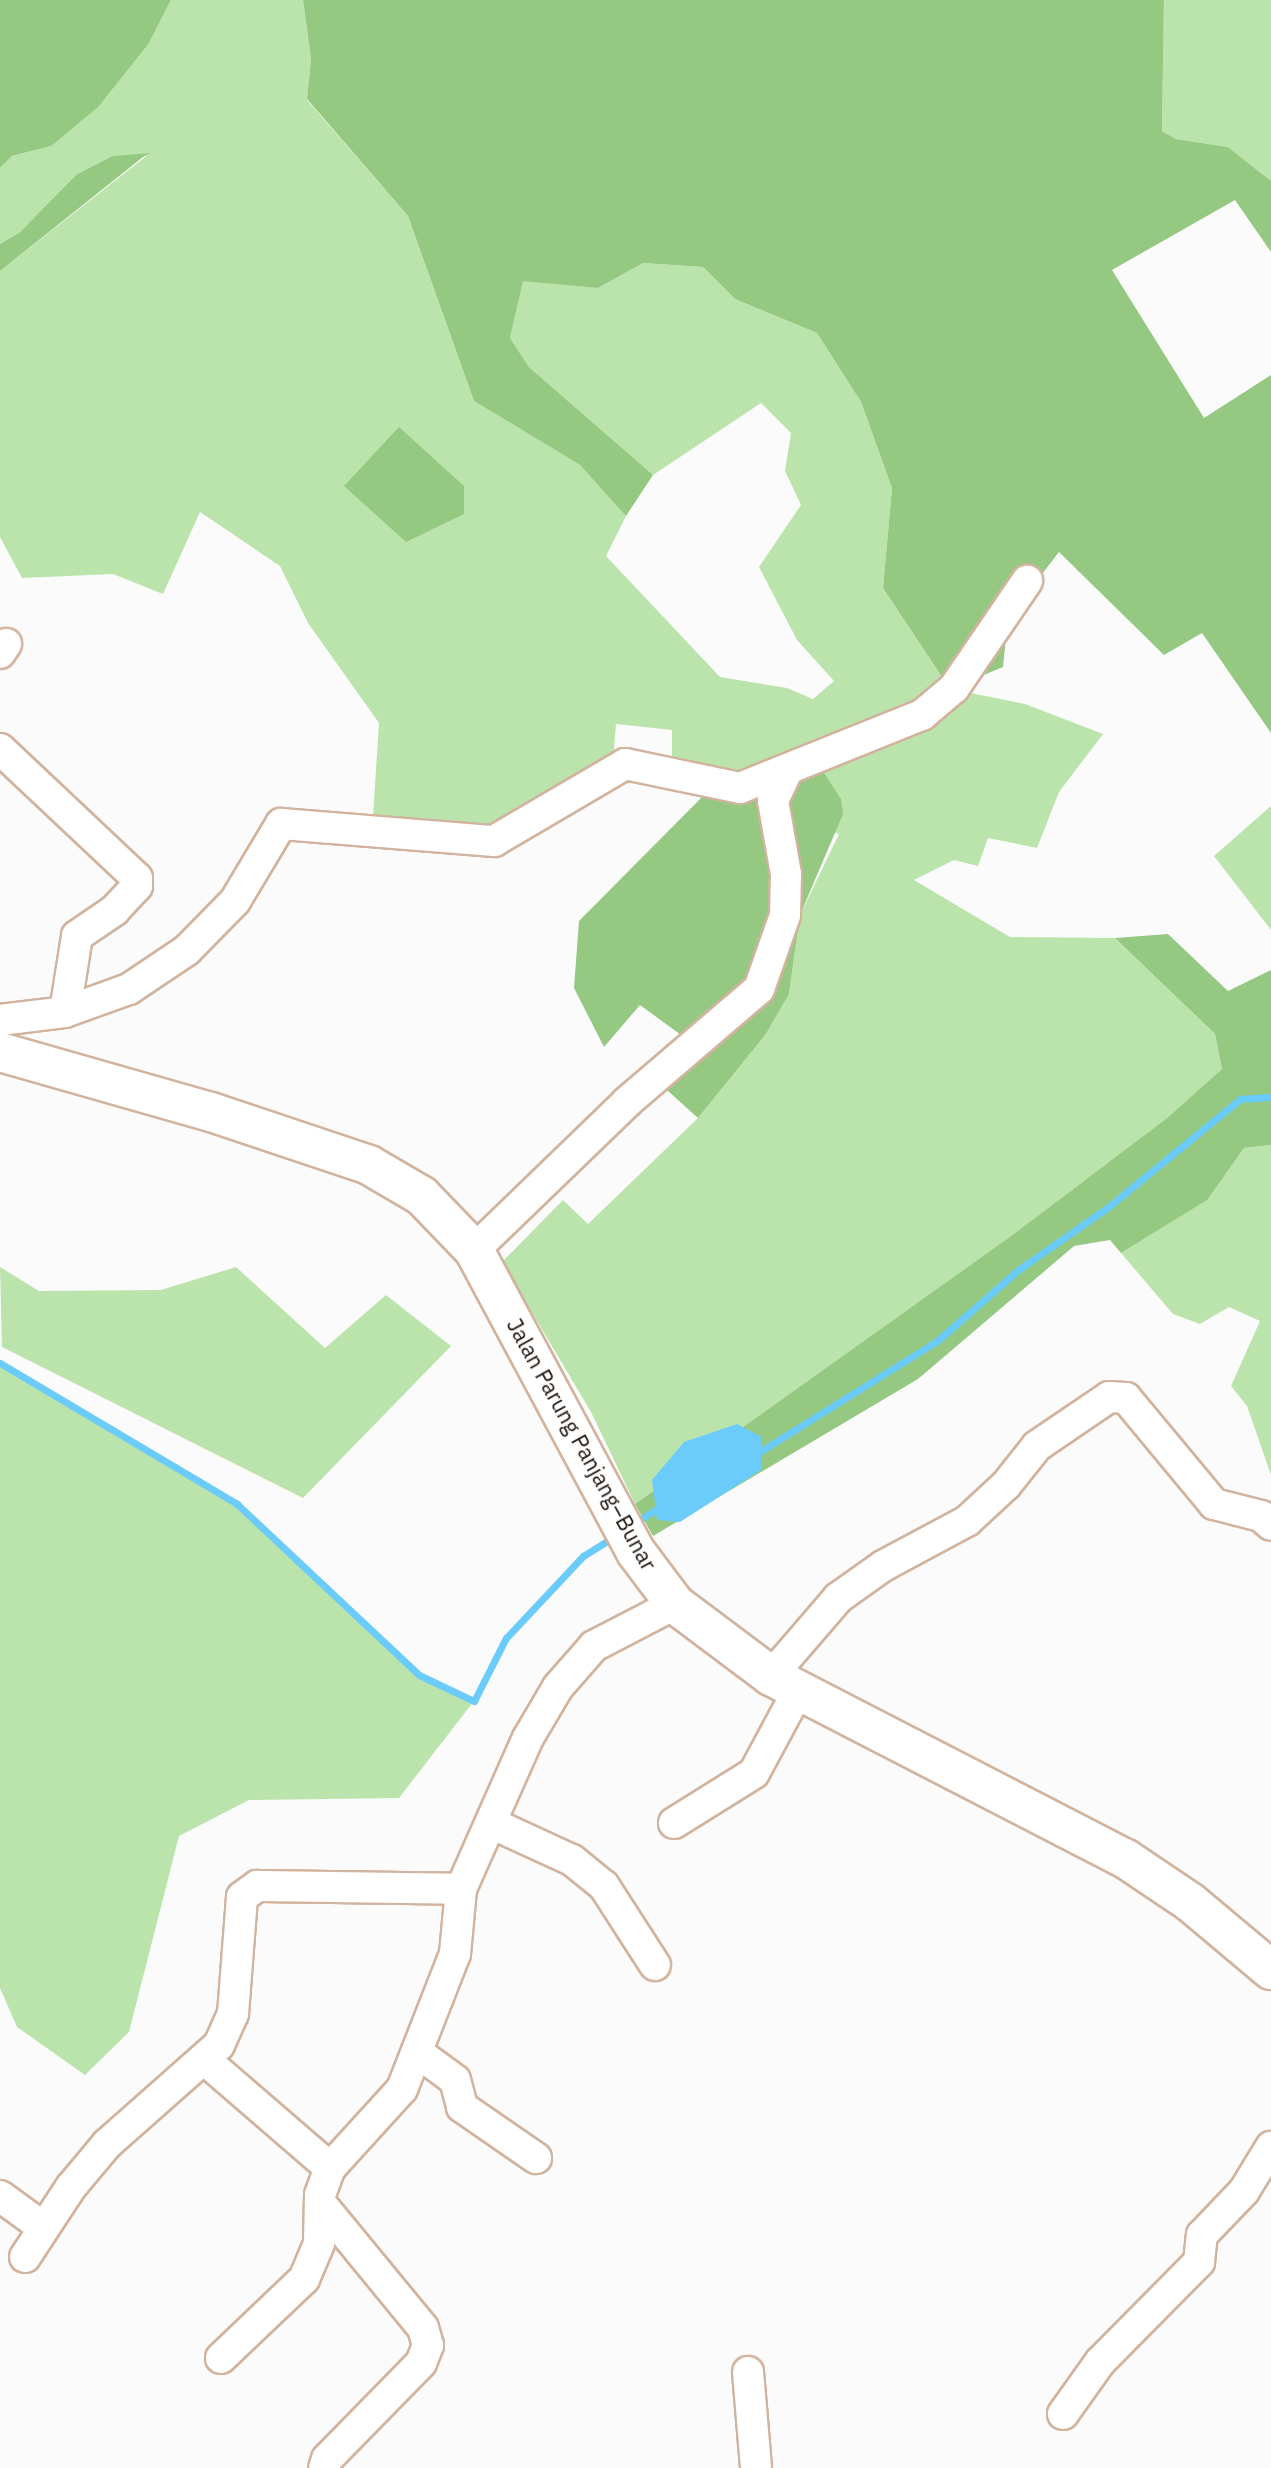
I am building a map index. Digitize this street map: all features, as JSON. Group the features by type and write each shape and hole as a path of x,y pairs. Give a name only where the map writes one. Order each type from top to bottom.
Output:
{"main road":[{"name":"Jalan Parung Panjang–Bunar","path":"0,1052 211,1112 369,1165 422,1196 474,1250 636,1552 675,1604 784,1684 1126,1859 1190,1902 1271,1970"}],"street":[{"path":"0,1020 65,1012 129,989 207,933 235,901 281,824 494,841 625,764 740,788 922,715 954,688 1027,581"},
{"path":"0,749 137,878 137,886 115,910 77,936 65,1012"},
{"path":"474,1250 627,1102 759,989 774,958 785,915 786,874 773,801 787,771"},
{"path":"674,1823 754,1773 784,1684 838,1598 883,1566 967,1521 1006,1485 1037,1446 1109,1397 1126,1398 1214,1504 1261,1516 1271,1525"},
{"path":"221,2358 304,2279 319,2243 320,2195 330,2168 402,2089 455,1954 461,1889 528,1738 574,1665 624,1627 675,1604"},
{"path":"491,1823 572,1860 604,1886 655,1965"},
{"path":"25,2257 107,2144 219,2045 233,2014 239,1906 257,1886 461,1889"},
{"path":"417,2052 455,2080 462,2107 536,2158"},
{"path":"205,2060 330,2168"},
{"path":"1063,2414 1100,2362 1199,2262 1202,2235 1244,2191 1271,2147"},
{"path":"0,2196 44,2228"},
{"path":"322,2205 423,2328 428,2345 421,2363 327,2459 324,2468"},
{"path":"748,2372 756,2468"}],"green space":[{"path":"0,0 171,0 149,43 98,107 51,146 12,156 0,168"},
{"path":"171,0 303,0 311,59 307,100 408,216 474,401 580,465 617,505 626,516 606,556 720,677 787,688 813,699 834,681 797,640 759,567 801,505 785,471 791,433 761,403 653,475 529,367 510,338 523,280 598,288 643,263 703,267 735,299 817,333 861,402 892,488 883,588 950,689 1025,704 1103,734 1059,792 1037,848 988,838 978,866 954,860 914,880 1010,937 1115,938 1215,1034 1222,1069 1167,1118 1011,1236 635,1504 591,1412 502,1262 563,1200 588,1224 698,1118 766,1034 789,994 800,915 839,834 672,777 672,730 616,724 611,784 509,843 372,832 379,723 308,623 280,566 200,512 163,594 113,574 22,578 0,537 0,271 149,154 76,175 20,232 0,244 0,168 12,156 51,146 149,43"},
{"path":"303,0 1164,0 1162,131 1176,139 1228,147 1271,181 1271,252 1235,200 1112,270 1204,418 1271,375 1271,733 1202,633 1164,655 1059,552 1008,618 1003,667 950,689 883,588 892,488 861,402 817,333 735,299 703,267 643,263 598,288 523,281 510,338 529,367 653,475 626,516 580,465 474,401 408,216 307,99 311,59"},
{"path":"1164,0 1271,0 1271,181 1228,147 1176,139 1162,131"},
{"path":"151,153 0,271 0,244 20,232 76,175 113,156"},
{"path":"399,427 464,486 464,514 406,542 344,486"},
{"path":"820,767 841,799 843,814 800,915 789,994 766,1034 698,1118 648,1073 681,1035 640,1005 604,1047 574,988 579,921 712,787"},
{"path":"1271,806 1271,930 1214,856"},
{"path":"1168,934 1228,991 1271,970 1271,1145 1244,1148 1207,1200 1121,1253 1110,1240 1074,1246 918,1379 653,1536 635,1504 1011,1236 1167,1118 1222,1069 1215,1034 1115,938"},
{"path":"1271,1145 1271,1475 1247,1406 1231,1386 1260,1321 1229,1307 1200,1324 1173,1314 1121,1253 1206,1200 1244,1148"},
{"path":"0,1267 39,1291 161,1290 236,1267 325,1348 386,1295 451,1346 303,1498 2,1347"},
{"path":"0,1363 237,1504 419,1675 474,1701 399,1798 249,1800 179,1836 129,2032 85,2075 17,2027 0,1988"}],"water":[{"path":"737,1424 762,1437 761,1470 680,1522 657,1520 652,1480 684,1442"}],"waterway":[{"path":"756,1454 937,1341 1018,1270 1107,1208 1240,1099 1271,1097"},
{"path":"0,1363 237,1504 419,1675 474,1701 506,1638 583,1556 614,1537"},
{"path":"635,1523 661,1506"}]}
